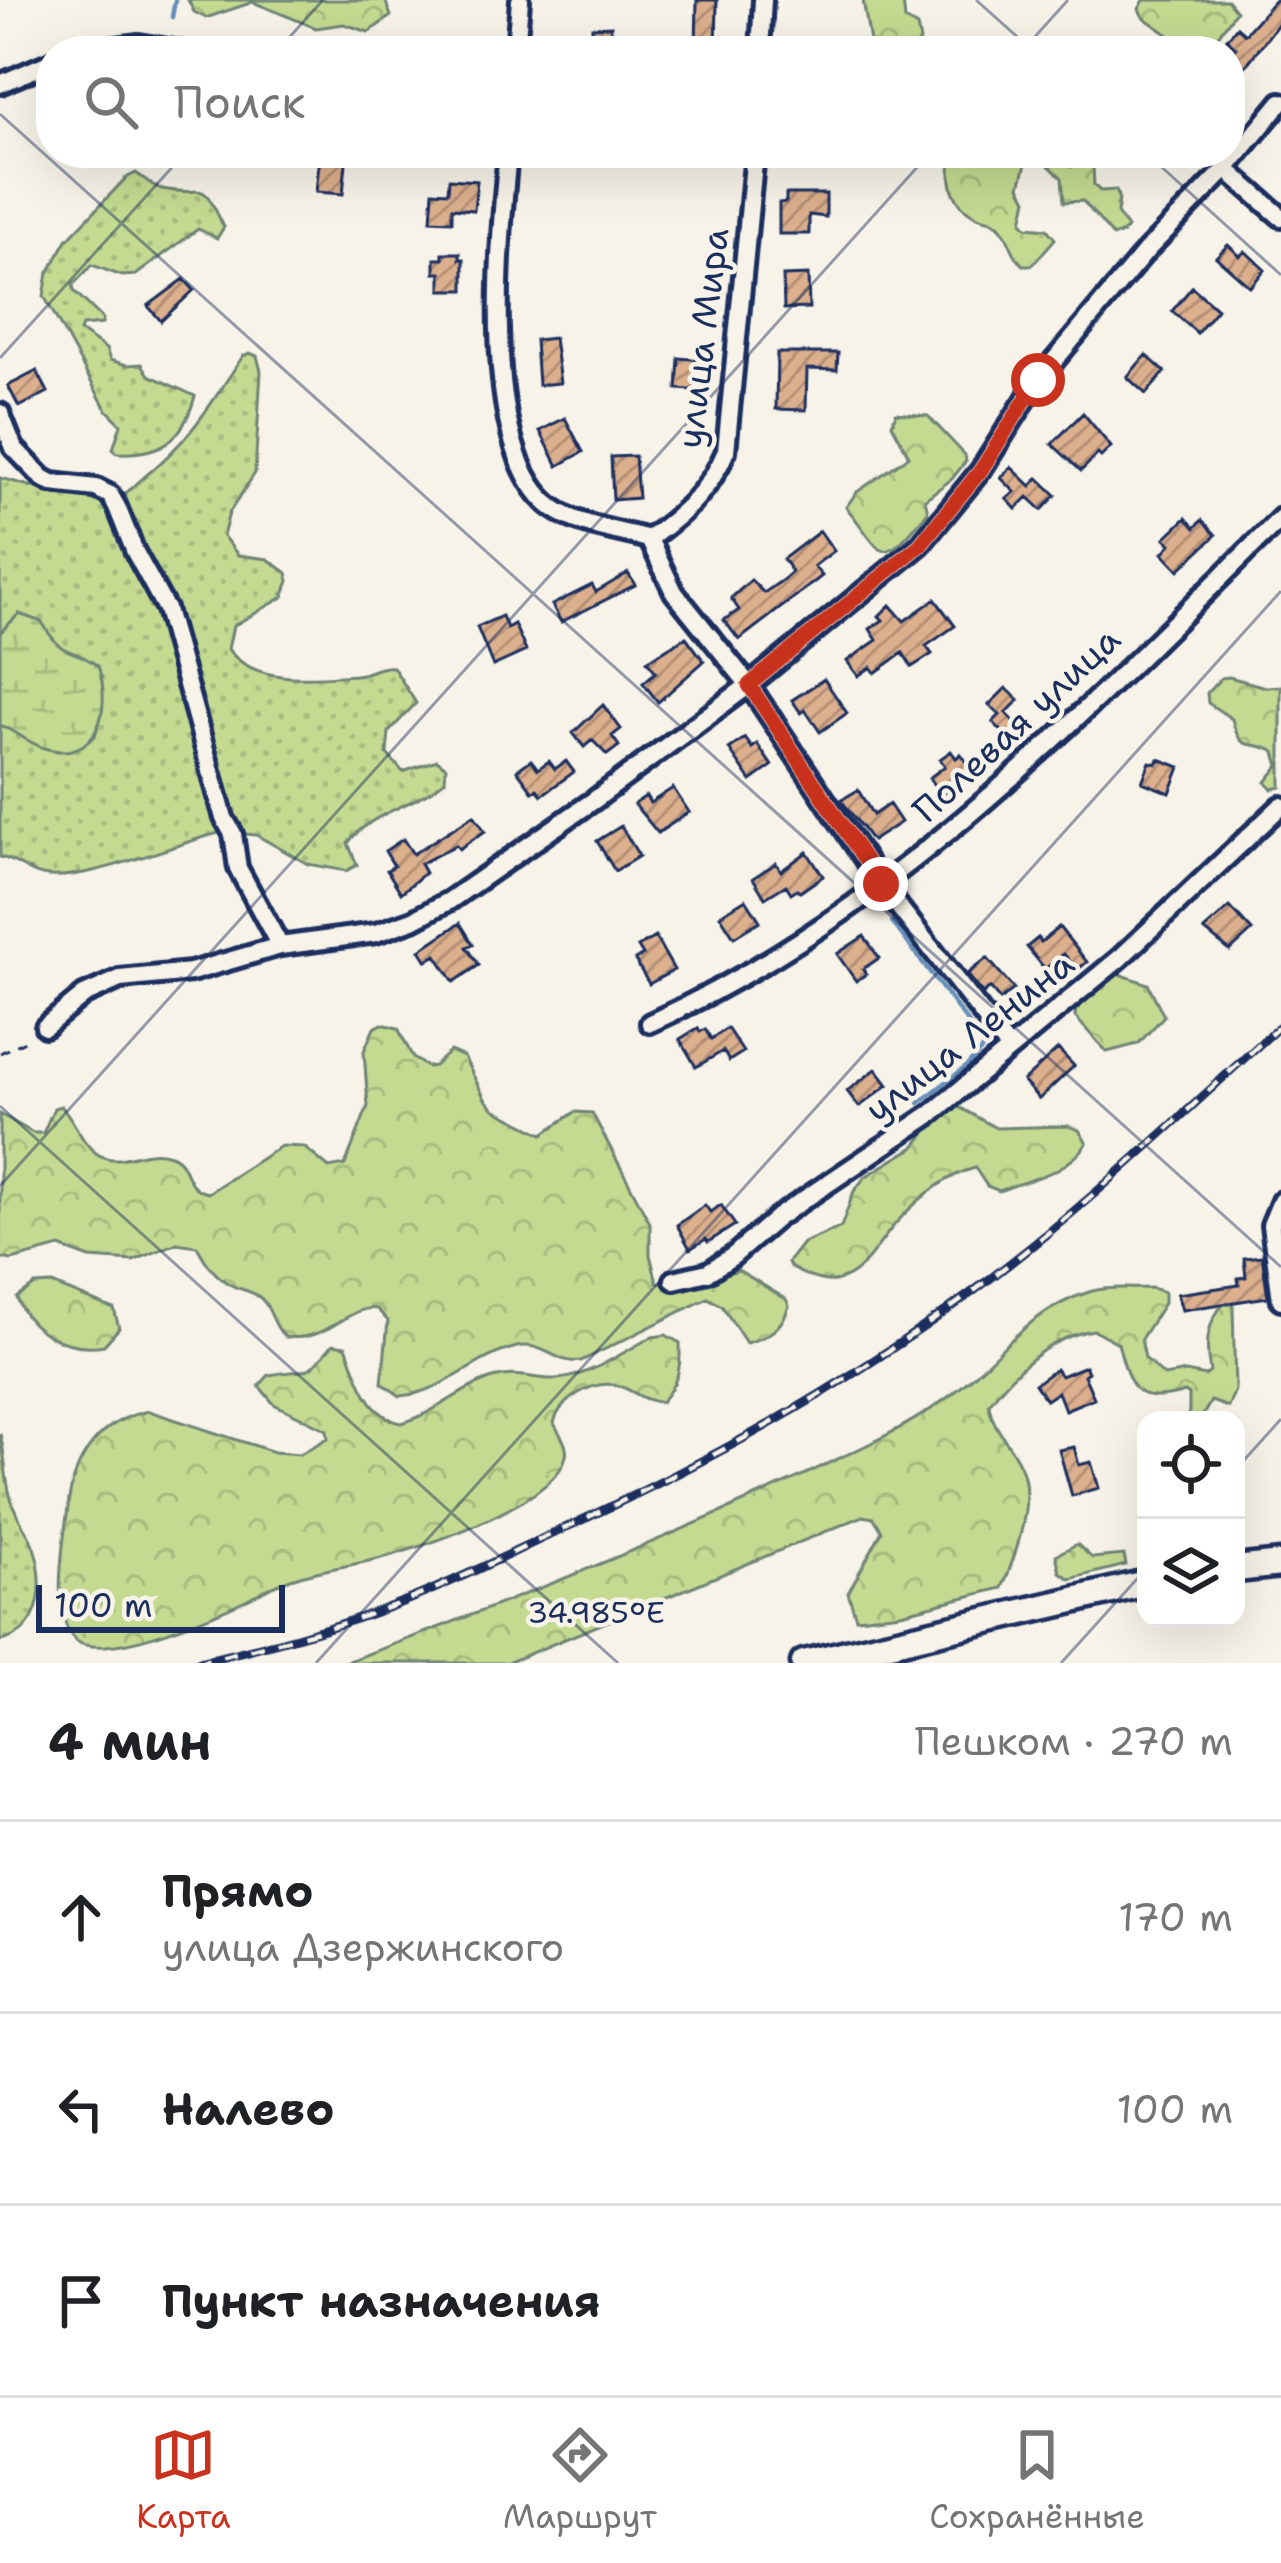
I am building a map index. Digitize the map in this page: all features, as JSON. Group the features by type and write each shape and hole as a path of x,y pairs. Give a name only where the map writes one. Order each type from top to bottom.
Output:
{"main road":[{"path":"1245,1568 1281,1564"},
{"path":"805,1663 1137,1584"}],"street":[{"path":"517,36 520,0"},
{"path":"761,36 763,0"},
{"path":"0,84 36,68"},
{"path":"1245,146 1281,102"},
{"path":"506,168 500,232 501,372 514,455 531,488 555,510 650,539 674,592 749,685 881,884 1008,1047"},
{"name":"улица Мира","path":"650,539 697,502 715,479 726,451 754,168"},
{"path":"45,1027 84,995 120,979 191,972 280,946 376,933 449,901 749,685 920,545 981,470 1038,380 1147,250 1226,169 1281,217"},
{"path":"0,412 14,448 43,478 96,488 110,495 117,507 166,609 224,818 233,834 238,868 280,946"},
{"name":"Полевая улица","path":"650,1023 715,994 881,884 981,806 1281,518"},
{"name":"улица Ленина","path":"674,1280 708,1272 734,1256 778,1217 931,1114 1120,958 1281,806"},
{"path":"1281,1201 1271,1225 1281,1300"}],"path":[{"path":"0,1053 45,1027"}],"green space":[{"path":"188,0 385,0 391,16 369,32 344,24 316,28 253,2 206,18 194,12"},
{"path":"863,0 903,0 905,20 917,27 919,36 869,36"},
{"path":"1144,0 1227,0 1236,11 1218,36 1170,36 1139,9"},
{"path":"950,168 1025,168 1020,186 1027,199 1022,222 1047,229 1055,239 1032,265 1023,265 998,225 963,207"},
{"path":"1051,168 1093,168 1094,185 1100,191 1116,190 1117,213 1127,228 1122,234 1113,236 1083,201 1064,202 1062,178"},
{"path":"136,173 162,189 205,194 224,227 217,238 198,229 136,275 122,276 92,265 73,285 103,319 102,324 82,326 80,331 106,349 110,360 142,364 149,375 195,396 184,424 168,442 146,451 117,453 113,449 121,424 106,409 44,296 48,273 67,240"},
{"path":"243,356 257,356 261,371 255,473 229,513 223,536 238,555 268,559 287,573 289,581 283,597 233,626 228,649 254,669 287,677 356,675 393,667 416,703 389,732 387,754 403,772 437,760 446,767 445,780 358,832 348,843 357,865 346,871 308,864 256,835 223,832 105,868 60,876 37,873 0,857 0,725 48,747 72,749 95,736 102,711 83,657 63,649 39,624 19,614 0,633 0,478 85,498 119,497 174,450"},
{"path":"896,413 928,416 966,461 952,479 925,499 928,512 899,544 882,550 846,507 857,492 909,456 892,424"},
{"path":"19,614 42,622 62,648 98,666 102,714 97,729 78,748 44,748 0,725 0,633"},
{"path":"1221,678 1281,686 1281,787 1272,789 1266,782 1279,766 1275,752 1243,742 1232,719 1208,703 1207,693"},
{"path":"1119,974 1148,984 1164,1016 1138,1044 1107,1052 1075,1017 1076,1005 1104,979"},
{"path":"382,1024 398,1028 413,1058 427,1067 450,1051 464,1057 494,1109 543,1134 575,1112 592,1113 650,1223 650,1255 657,1282 680,1288 738,1270 786,1299 789,1306 782,1321 767,1335 746,1343 722,1306 708,1298 581,1361 565,1360 535,1347 517,1347 431,1388 400,1396 382,1383 388,1321 377,1309 357,1312 314,1334 285,1337 261,1299 224,1281 197,1246 177,1243 133,1261 90,1258 60,1247 12,1260 0,1258 0,1114 33,1133 43,1133 54,1108 61,1106 96,1153 113,1159 170,1155 181,1163 194,1186 208,1193 281,1146 304,1147 329,1168 345,1165 368,1106 364,1051 374,1028"},
{"path":"959,1107 996,1128 1069,1126 1079,1130 1087,1143 1059,1168 999,1191 987,1186 975,1168 953,1177 914,1205 863,1265 845,1278 824,1281 790,1267 788,1262 803,1243 841,1227 854,1191 865,1177 914,1147 929,1127"},
{"path":"52,1284 114,1309 119,1328 104,1345 64,1342 31,1321 17,1298 35,1285"},
{"path":"1104,1289 1164,1292 1164,1303 1141,1339 1145,1358 1164,1376 1210,1372 1211,1326 1225,1302 1233,1304 1235,1390 1228,1407 1211,1401 1205,1411 1189,1411 1185,1392 1145,1395 1131,1382 1118,1343 1094,1330 1063,1339 1035,1356 989,1404 1026,1486 1021,1532 1002,1588 901,1613 856,1618 848,1593 882,1531 874,1518 863,1516 507,1663 343,1663 607,1561 876,1441 951,1395 1047,1312"},
{"path":"666,1335 680,1343 680,1361 675,1382 661,1402 606,1384 578,1394 554,1423 567,1452 556,1474 511,1508 389,1556 288,1580 197,1621 140,1640 92,1646 76,1641 68,1629 60,1577 71,1489 92,1444 116,1423 149,1411 274,1452 300,1454 328,1438 327,1430 274,1404 259,1386 269,1375 311,1368 333,1344 346,1346 372,1403 401,1423 493,1378 570,1377 652,1337"},
{"path":"0,1434 9,1490 36,1554 40,1586 34,1615 26,1627 0,1641"},
{"path":"1077,1544 1092,1558 1124,1555 1126,1565 1070,1579 1060,1572 1056,1555"}],"building":[{"path":"697,0 717,0 716,36 696,36"},
{"path":"1275,0 1281,0 1281,20 1245,67 1245,36 1230,36 1237,27 1245,34"},
{"path":"611,26 610,36 592,36 592,27"},
{"path":"318,168 346,168 343,194 316,192"},
{"path":"449,179 477,181 474,210 452,208 452,221 431,220 433,191 448,192"},
{"path":"786,194 826,194 826,217 809,215 809,234 779,234 779,203 786,202"},
{"path":"1228,245 1240,256 1245,251 1265,270 1250,287 1216,257"},
{"path":"443,253 460,253 464,259 464,290 441,290 435,259 443,259"},
{"path":"808,275 809,308 784,309 783,276"},
{"path":"184,279 194,290 161,321 148,306"},
{"path":"1192,287 1217,309 1197,333 1172,311"},
{"path":"554,338 560,383 538,385 535,340"},
{"path":"777,353 838,353 837,370 807,369 806,410 776,409"},
{"path":"1146,355 1165,372 1146,394 1127,377"},
{"path":"679,358 703,360 701,391 677,389"},
{"path":"37,371 48,392 19,407 8,386"},
{"path":"1083,413 1111,447 1081,471 1052,444"},
{"path":"565,418 583,452 558,466 540,431"},
{"path":"635,456 638,498 613,500 611,457"},
{"path":"1011,467 1031,486 1038,478 1056,495 1042,510 1028,497 1016,509 1007,499 1015,492 1001,478"},
{"path":"1186,518 1195,528 1202,520 1216,535 1179,570 1163,553 1171,544 1165,538"},
{"path":"820,531 834,551 814,566 822,576 739,640 724,620 739,610 731,598 751,580 764,593 784,579 792,572 783,559"},
{"path":"628,573 635,585 561,622 552,605 592,585 596,592"},
{"path":"935,599 955,626 926,646 932,654 912,667 903,653 875,673 871,667 858,676 847,661 877,640 870,629 883,620 879,616 890,605 904,621"},
{"path":"502,616 507,628 514,624 526,651 493,666 477,627"},
{"path":"686,637 704,661 658,702 643,683 656,672 647,661"},
{"path":"824,679 847,713 820,732 792,700"},
{"path":"1006,688 1019,700 1006,713 1023,730 1011,741 993,722 1000,715 989,705"},
{"path":"603,705 621,729 612,736 619,746 607,755 592,740 584,747 573,733"},
{"path":"745,738 752,748 757,744 772,766 751,781 729,749"},
{"path":"951,751 956,758 961,754 973,772 941,795 929,778 945,766 940,759"},
{"path":"1159,759 1180,767 1170,793 1142,782 1150,762 1157,764"},
{"path":"531,760 538,769 549,761 555,769 566,761 574,772 542,795 537,789 533,792 517,770"},
{"path":"673,788 689,812 658,833 634,804 646,796 650,803"},
{"path":"858,790 873,815 889,804 901,822 872,841 841,800"},
{"path":"474,815 485,831 459,849 456,845 420,864 425,873 401,893 387,870 394,866 385,851 403,839 413,854"},
{"path":"621,826 639,856 615,871 597,841"},
{"path":"807,852 823,876 800,892 791,893 786,885 765,898 753,878 776,863 781,871"},
{"path":"746,899 760,921 734,937 720,915"},
{"path":"1230,907 1252,931 1230,951 1204,930"},
{"path":"460,923 479,965 454,982 436,955 427,961 420,950"},
{"path":"1059,927 1087,962 1077,970 1064,954 1045,969 1027,947"},
{"path":"864,936 879,958 856,981 837,954"},
{"path":"655,937 674,970 649,984 635,960 643,955 638,947"},
{"path":"987,958 1014,989 1000,1000 990,988 983,994 967,974"},
{"path":"698,1028 700,1032 705,1029 711,1039 727,1028 743,1052 729,1061 723,1051 696,1067 680,1039"},
{"path":"1058,1049 1074,1066 1039,1099 1023,1081"},
{"path":"876,1069 888,1085 859,1107 847,1091"},
{"path":"705,1205 710,1212 721,1205 735,1225 690,1249 677,1225"},
{"path":"1262,1256 1268,1297 1182,1310 1177,1294 1239,1285 1238,1278 1246,1277 1244,1258"},
{"path":"1085,1366 1094,1398 1065,1410 1058,1392 1046,1400 1035,1384 1056,1369 1061,1376"},
{"path":"1074,1447 1079,1465 1091,1462 1099,1488 1072,1496 1059,1450"}],"waterway":[{"path":"172,17 175,0"},
{"path":"892,922 983,1048 919,1103"}],"railway":[{"path":"195,1663 327,1628 424,1593 610,1507 769,1424 870,1363 1012,1262 1281,1025"}],"route":[{"path":"881,884 749,685 920,545 981,470 1038,380"}]}
